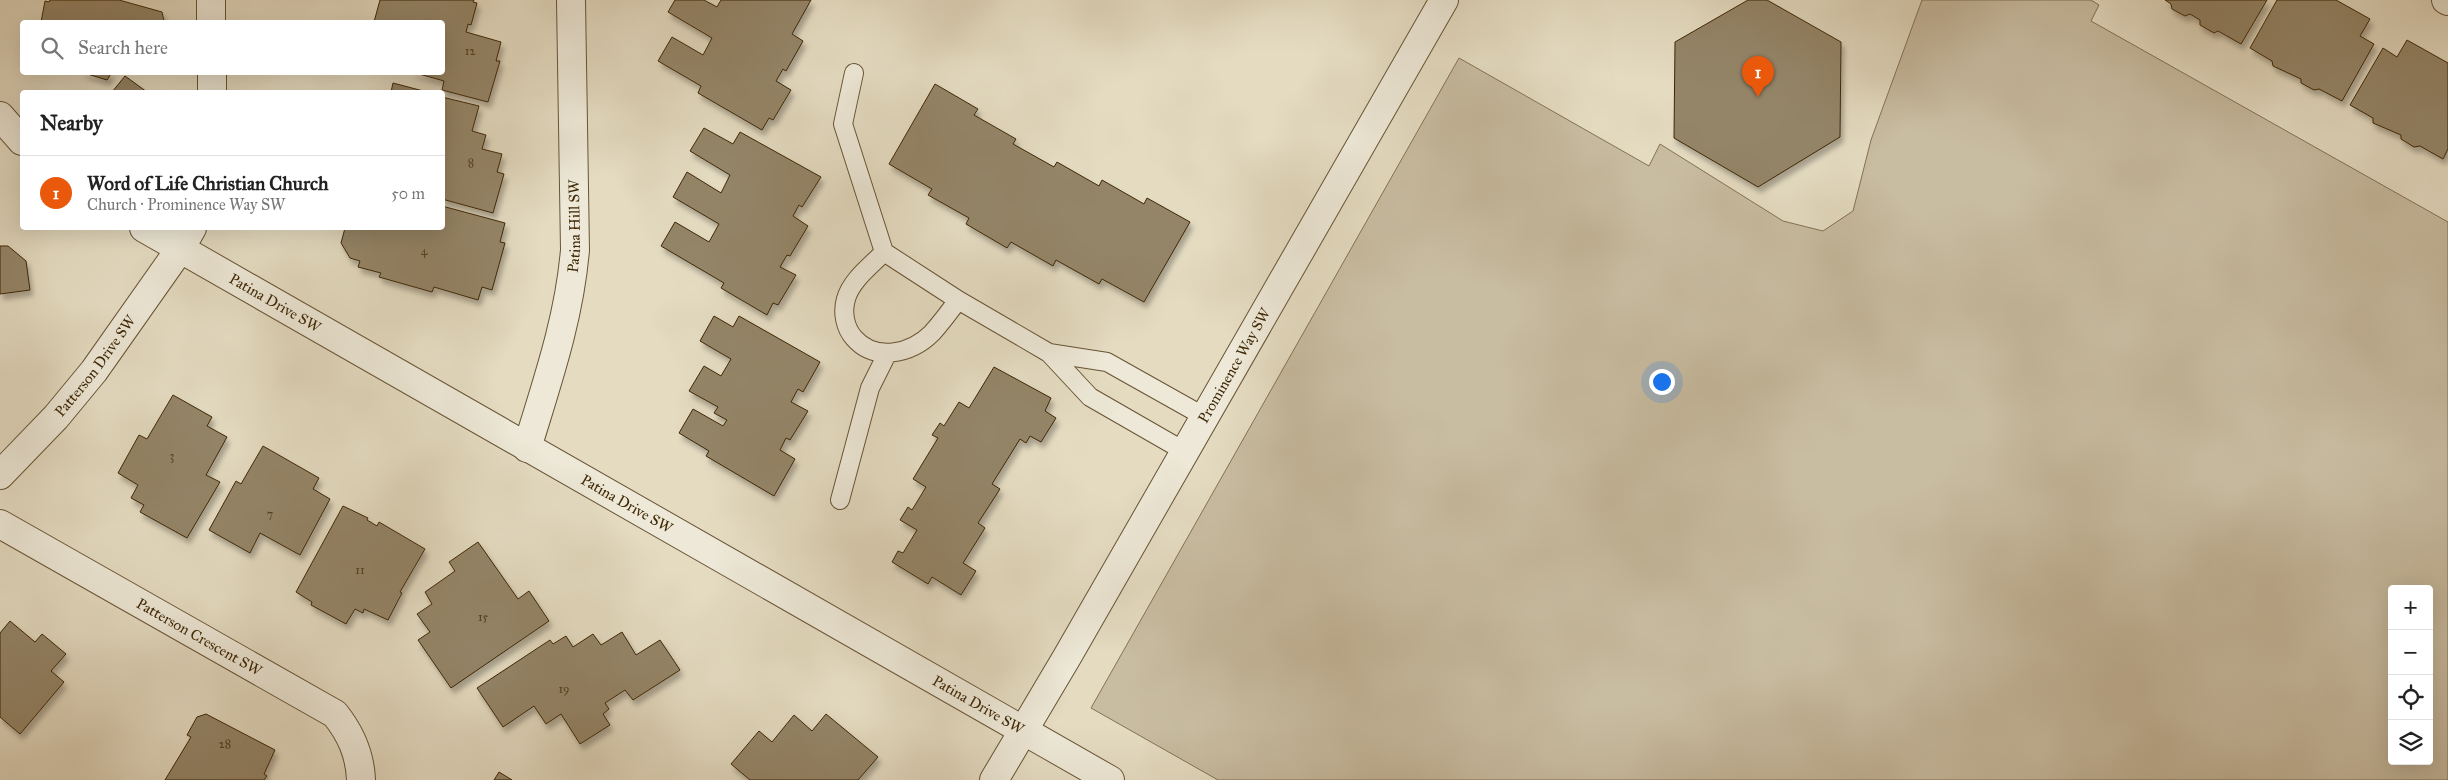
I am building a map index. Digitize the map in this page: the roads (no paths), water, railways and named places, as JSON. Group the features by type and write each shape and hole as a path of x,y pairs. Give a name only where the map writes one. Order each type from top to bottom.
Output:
{"street":[{"path":"210,0 211,20"},
{"name":"Patina Hill SW","path":"527,448 568,310 575,250 571,0"},
{"name":"Prominence Way SW","path":"994,780 1444,0"},
{"path":"212,75 212,90"},
{"path":"0,116 20,139"},
{"name":"Patina Drive SW","path":"152,230 186,238 527,448 1110,780"},
{"name":"Patterson Drive SW","path":"0,475 56,417 94,371 186,238"},
{"name":"Patterson Crescent SW","path":"0,524 335,714 348,731 360,761 361,780"}],"lane":[{"path":"854,73 843,124 884,252 958,300 1049,353 1090,397 1184,451"},
{"path":"884,252 851,287 845,299 846,325 862,346 874,352 887,354 900,352 931,334 958,300"},
{"path":"1049,353 1108,362 1205,417"},
{"path":"840,500 870,388 887,354"}],"place":[{"name":"Word of Life Christian Church","path":"1758,97"}]}
